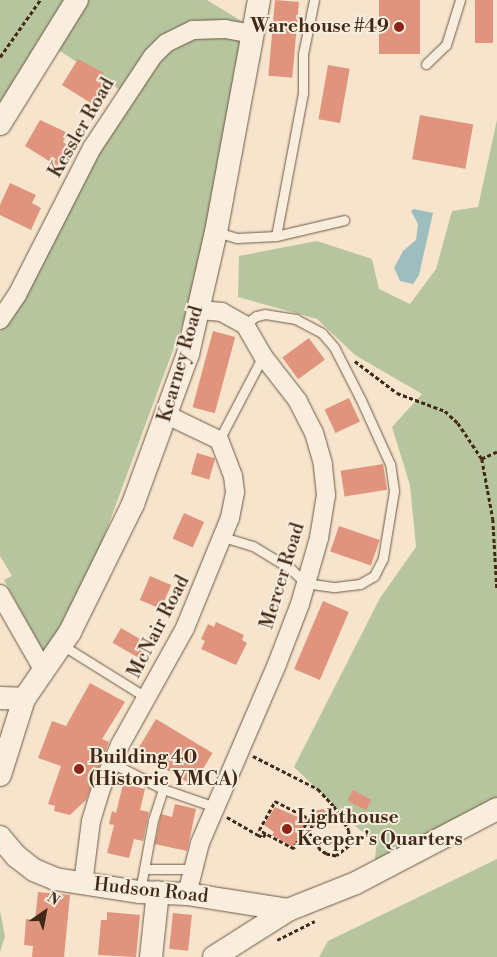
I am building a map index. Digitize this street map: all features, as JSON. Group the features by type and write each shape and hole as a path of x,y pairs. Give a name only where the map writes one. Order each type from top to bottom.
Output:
{"street":[{"path":"0,124 77,0"},
{"name":"Kearney Road","path":"0,775 24,699 61,645 104,566 167,415 188,354 216,232 259,0"},
{"name":"Kessler Road","path":"0,320 17,295 92,148 153,56 166,43 193,30 225,29 254,34"},
{"path":"197,310 222,312 246,325"},
{"name":"Mercer Road","path":"187,894 200,843 277,664 319,538 326,495 323,464 314,433 298,401 263,356 246,325"},
{"path":"167,415 219,440"},
{"name":"McNair Road","path":"83,884 91,822 112,763 185,628 223,537 235,492 230,466 219,440"},
{"path":"0,594 44,671"},
{"path":"0,698 24,699"},
{"path":"214,957 288,910 356,883 497,809"},
{"name":"Hudson Road","path":"0,837 16,856 34,870 56,879 149,892 187,894 288,910"},
{"path":"149,892 151,957"}],"lane":[{"path":"276,236 303,93 303,54 314,0"},
{"path":"426,64 446,45 460,0"},
{"path":"216,232 237,238 276,236 344,220"},
{"path":"223,537 253,546 290,569 305,583 347,587 374,576 383,558 394,490 390,464 334,347 322,333 296,320 265,314 256,316 246,325"},
{"path":"219,440 263,356"},
{"path":"61,645 147,698"},
{"path":"112,763 163,789 215,809"},
{"path":"149,892 144,869 163,789"},
{"path":"144,869 193,870"}],"path":[{"path":"0,57 40,0"},
{"path":"334,347 397,393 445,411 458,423 482,459 493,519 497,588"},
{"path":"482,459 497,452"},
{"path":"241,750 318,789 334,806 348,830 348,846 336,856 326,854 318,849 318,839 306,832"},
{"path":"308,817 275,801 259,830 294,849 312,826"},
{"path":"276,808 278,803"},
{"path":"215,809 263,837 266,826"},
{"path":"306,832 308,817"}],"green space":[{"path":"0,0 207,0 248,25 193,296 91,572 44,654 4,580 12,576 0,556 0,324 128,95 49,44 0,136"},
{"path":"497,120 497,801 374,866 377,841 360,830 294,767 380,598 416,547 410,485 392,427 422,394 355,355 317,319 238,297 239,256 317,241 372,259 379,289 410,304 436,269 452,211 478,207"},
{"path":"497,859 497,957 319,957 328,941"},
{"path":"0,911 5,936 0,952"}],"water":[{"path":"414,209 433,213 419,275 413,284 400,281 394,268 403,251 416,240 418,224 411,211"}],"building":[{"path":"275,0 299,2 292,78 268,76"},
{"name":"Warehouse #49","path":"379,0 420,0 420,54 379,54"},
{"path":"475,0 493,0 493,43 475,43"},
{"path":"78,59 104,73 99,81 106,85 94,105 62,85"},
{"path":"328,65 350,69 340,123 318,119"},
{"path":"420,115 473,124 465,169 412,159"},
{"path":"40,120 68,133 63,142 69,146 57,166 25,146"},
{"path":"10,183 36,195 32,203 41,208 31,230 0,215 0,205"},
{"path":"213,331 235,337 215,413 193,407"},
{"path":"309,338 325,360 298,379 282,357"},
{"path":"349,398 360,422 336,433 325,409"},
{"path":"197,453 215,458 209,479 191,474"},
{"path":"383,464 387,490 345,496 341,471"},
{"path":"184,513 204,522 193,548 173,539"},
{"path":"339,526 380,540 371,566 330,552"},
{"path":"150,576 171,585 161,609 140,600"},
{"path":"323,601 349,612 320,680 294,669"},
{"path":"216,622 244,635 242,640 247,643 236,665 201,649 205,641 201,639 208,624 214,627"},
{"path":"121,628 147,643 138,658 112,643"},
{"name":"Building 40 (Historic YMCA)","path":"90,683 125,702 102,739 109,742 86,800 70,815 54,811 55,806 48,804 61,766 38,758 52,721 66,726"},
{"path":"156,719 213,753 193,786 136,752"},
{"path":"123,784 145,789 140,810 149,812 143,841 134,839 129,858 107,853 114,825 109,824 112,811 116,813"},
{"path":"353,790 372,800 366,810 347,801"},
{"path":"175,804 196,809 187,851 155,844 161,814 172,817"},
{"name":"Lighthouse Keeper's Quarters","path":"275,807 305,820 314,811 323,809 331,816 330,823 322,830 306,825 293,847 272,835 274,832 264,825"},
{"path":"38,892 70,895 64,957 32,957 33,946 24,945 26,919 35,920"},
{"path":"107,912 140,915 136,957 98,955 101,920 107,920"},
{"path":"173,913 192,915 188,951 169,949"}],"place":[{"name":"Warehouse #49","path":"399,27"},
{"name":"Building 40 (Historic YMCA)","path":"79,769"},
{"name":"Lighthouse Keeper's Quarters","path":"287,829"}]}
